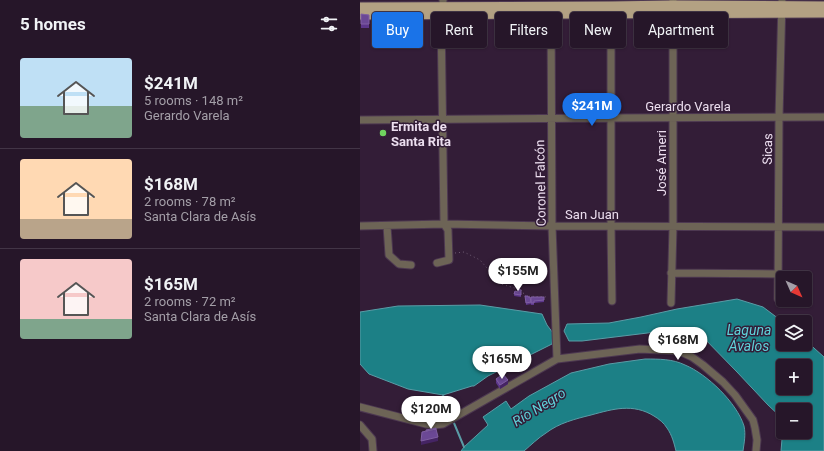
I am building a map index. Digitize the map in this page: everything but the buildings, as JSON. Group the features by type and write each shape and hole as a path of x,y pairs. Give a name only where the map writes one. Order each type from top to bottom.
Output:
{"main road":[{"path":"360,7 611,10 673,6 824,6"},
{"path":"781,6 824,13"},
{"path":"360,14 442,7"}],"street":[{"name":"José Ameri","path":"671,303 673,226 673,6"},
{"name":"Sicas","path":"778,271 781,6"},
{"path":"437,263 449,260 448,230 444,224 442,7"},
{"name":"Coronel Falcón","path":"551,10 552,226 557,359"},
{"path":"611,10 612,301"},
{"name":"Gerardo Varela","path":"360,120 824,117"},
{"name":"San Juan","path":"360,226 444,224 824,227"},
{"path":"387,226 389,255 399,264 411,265"},
{"path":"671,273 776,274"},
{"path":"360,407 426,424 442,424 557,359 640,349 679,351 692,357 723,382 735,395 753,420 757,440 756,451"},
{"path":"360,425 372,439 373,451"}],"path":[{"path":"449,253 464,252 480,260 500,284 523,291 524,296 554,297"}],"water":[{"name":"Laguna Ávalos","path":"737,299 763,307 776,317 776,351 812,351 812,346 824,357 824,451 781,451 782,439 812,439 812,403 776,403 776,412 700,334 672,330 582,341 569,341 564,331 567,324 609,323 677,309"},
{"path":"480,305 542,314 553,333 552,344 488,376 474,386 443,395 408,389 369,374 360,364 360,312 398,306"},
{"name":"Río Negro","path":"645,359 666,360 680,363 703,375 720,390 735,408 744,426 745,436 743,451 676,451 670,433 660,420 646,412 631,408 623,408 599,413 562,424 537,439 524,451 461,451 488,425 483,417 506,401 511,409 529,396 571,373 609,364"}],"waterway":[{"path":"443,395 450,414"},
{"path":"454,423 464,447"}],"place":[{"name":"Ermita de Santa Rita","path":"383,133"}]}
